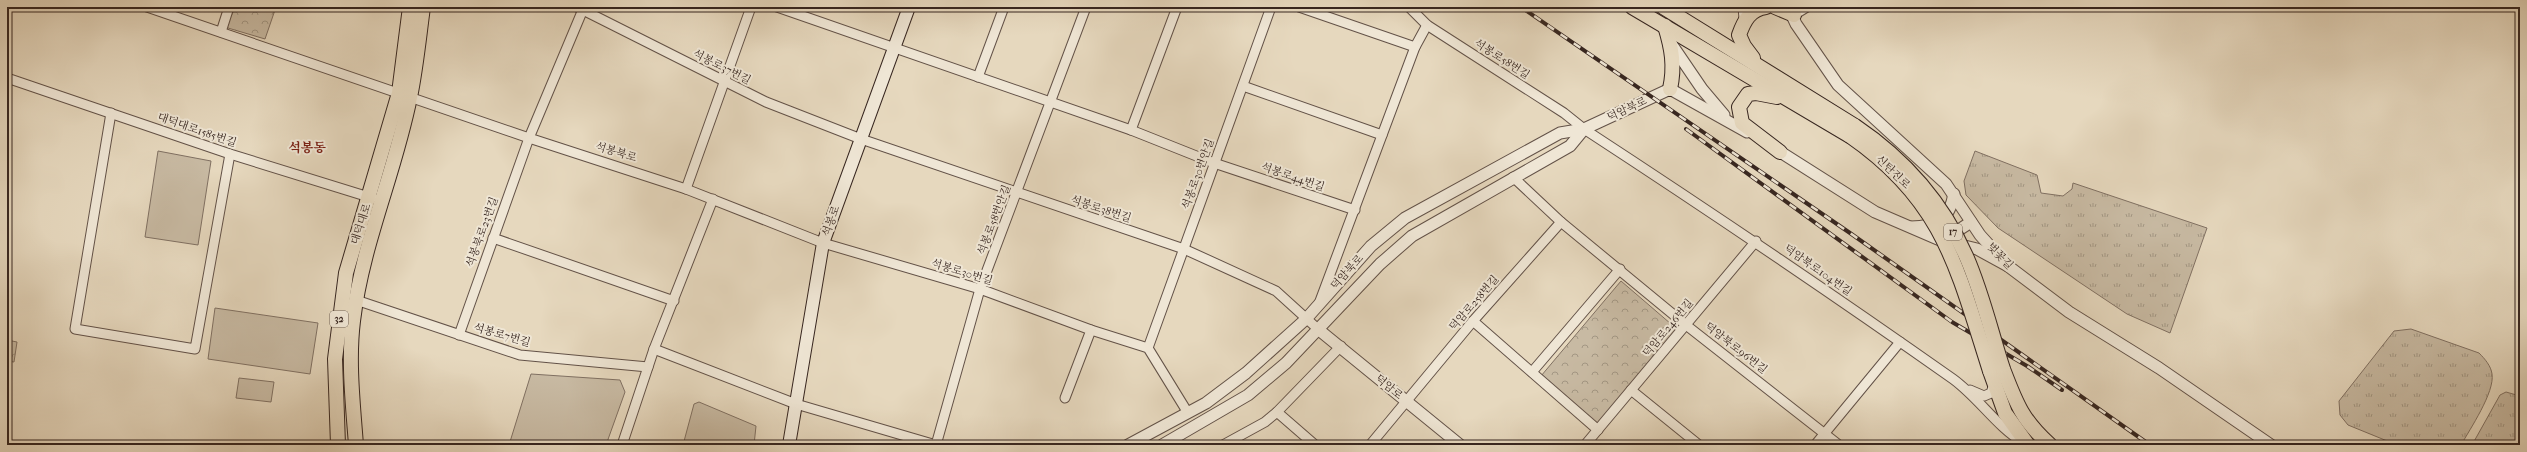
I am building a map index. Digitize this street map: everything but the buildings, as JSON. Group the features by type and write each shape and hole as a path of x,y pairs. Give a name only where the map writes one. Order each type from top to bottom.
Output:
{"main road":[{"name":"대덕대로","path":"405,95 410,7"},
{"name":"대덕대로","path":"338,445 336,359 340,308 346,273 375,199 405,95 423,7"},
{"name":"석봉로","path":"789,445 823,243 909,7"},
{"name":"신탄진로","path":"1632,7 1793,102 1853,131"},
{"name":"신탄진로","path":"1663,7 1757,63 1853,131 1916,195 1937,226 1953,258 1996,374 2005,413 2027,445"},
{"path":"1757,63 1744,46 1739,35 1744,13 1766,7"},
{"path":"1775,7 1791,11"},
{"path":"1665,26 1670,41 1674,69 1670,89"},
{"path":"1780,152 1742,123 1739,107 1748,94 1756,93 1793,102"},
{"name":"대덕대로","path":"356,445 352,401 353,322 356,300 370,238 375,199"},
{"name":"신탄진로","path":"1996,374 2018,410 2037,434 2050,445"}],"street":[{"name":"석봉북로","path":"147,7 529,138 686,189 823,243"},
{"path":"221,32 229,7"},
{"path":"686,189 751,7"},
{"name":"석봉로44번길","path":"779,7 1132,130 1214,163 1355,210"},
{"path":"978,77 1004,7"},
{"name":"석봉로58번안길","path":"936,445 980,289 1086,7"},
{"path":"1132,130 1177,7"},
{"name":"석봉로30번안길","path":"1148,348 1271,7"},
{"path":"1299,7 1415,46"},
{"name":"석봉로58번길","path":"1409,7 1427,25 1564,113 1584,129"},
{"path":"1791,11 1807,7"},
{"name":"석봉로37번길","path":"581,8 766,102 861,139"},
{"name":"석봉북로23번길","path":"459,335 529,138 581,8"},
{"name":"벚꽃길","path":"1791,11 1796,24 1838,85 1919,158 1954,194 1971,222 2008,266 2069,312 2159,368 2271,445"},
{"path":"1320,302 1415,46 1427,25"},
{"path":"1670,41 1702,89 1729,121"},
{"name":"대덕대로1585번길","path":"7,78 230,154 375,199"},
{"path":"1243,86 1382,135"},
{"path":"1670,89 1729,121 1875,212 1940,240 1977,249 2008,266"},
{"name":"덕암북로","path":"1128,445 1188,413 1246,372 1306,319 1371,246 1405,218 1560,133 1584,129 1670,89"},
{"path":"111,113 75,329 195,349 230,154"},
{"name":"덕암북로","path":"1162,445 1248,395 1286,363 1319,330 1332,312 1380,264 1412,236 1513,177 1570,146 1584,129"},
{"name":"덕암북로104번길","path":"1584,129 1756,241 1967,389 2008,433 2027,445"},
{"name":"석봉로38번길","path":"861,139 1184,249 1276,291 1319,330"},
{"name":"덕암북로96번길","path":"1513,177 1561,222 1620,269 1686,325 1839,445"},
{"path":"1910,227 1932,226 1942,220 1952,207 1954,194"},
{"path":"622,445 654,349 713,199"},
{"name":"덕암로258번길","path":"1370,445 1407,403 1473,322 1561,222"},
{"path":"1940,240 1952,236 1971,222"},
{"path":"493,238 674,301"},
{"name":"덕암로246번길","path":"1585,445 1756,241"},
{"name":"석봉로30번길","path":"823,243 980,289 1091,330 1148,348"},
{"path":"1532,372 1620,269"},
{"name":"석봉로7번길","path":"356,300 520,355 648,367"},
{"path":"1473,322 1598,430"},
{"path":"1065,398 1091,330"},
{"name":"덕암로","path":"1319,330 1341,346 1407,403 1460,445"},
{"path":"1815,445 1900,342"},
{"path":"1223,445 1237,441 1277,412 1341,346"},
{"path":"1148,348 1188,413"},
{"path":"654,349 796,404 936,445"},
{"path":"1967,389 1984,396 1991,392 1996,374"},
{"path":"1631,390 1700,445"},
{"path":"1277,412 1315,445"}],"green space":[{"path":"229,7 276,7 265,39 228,28 224,23"},
{"path":"158,151 211,161 198,245 145,237"},
{"path":"1975,151 2037,175 2041,193 2063,196 2072,189 2073,183 2207,228 2170,333 2127,314 1998,228 1966,195 1964,181"},
{"path":"1621,281 1678,330 1598,424 1541,376"},
{"path":"215,308 318,323 310,374 208,359"},
{"path":"2411,329 2479,353 2490,368 2492,382 2490,390 2481,410 2461,445 2397,445 2348,425 2340,415 2339,401 2394,331"},
{"path":"7,340 17,342 14,362 7,361"},
{"path":"531,374 620,380 625,392 606,445 509,445"},
{"path":"239,378 274,382 271,402 236,398"},
{"path":"2506,392 2520,396 2520,445 2472,445 2500,395"},
{"path":"699,402 756,426 754,445 683,445 694,404"}],"railway":[{"path":"1521,7 1850,233 2150,445"},
{"path":"1686,129 1952,322 2027,366 2062,390"}],"district":[{"name":"석봉동","path":"307,147"}]}
